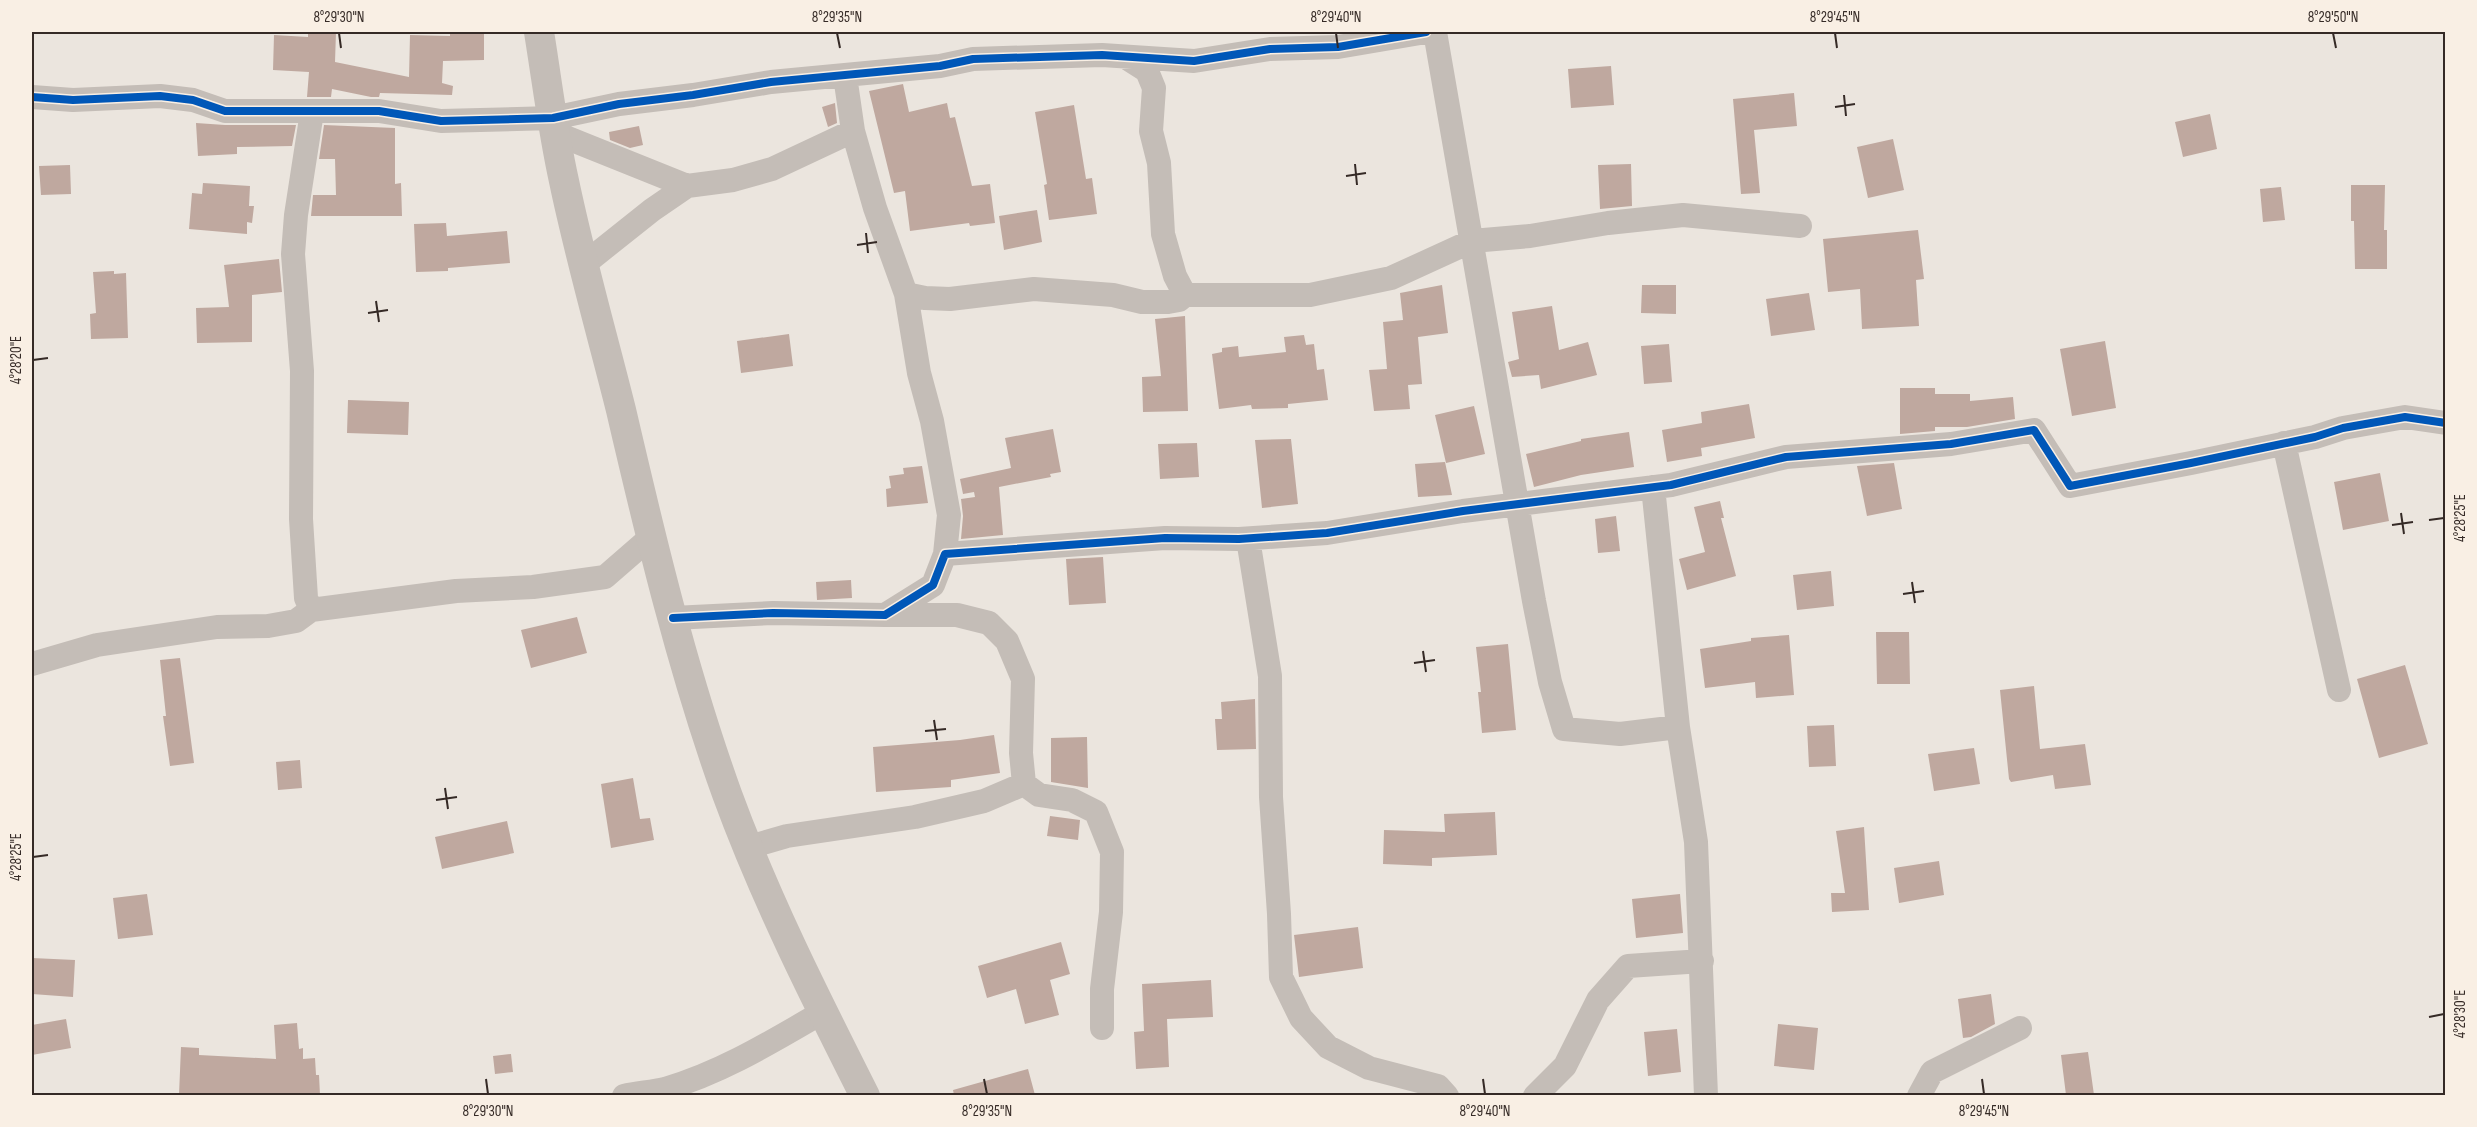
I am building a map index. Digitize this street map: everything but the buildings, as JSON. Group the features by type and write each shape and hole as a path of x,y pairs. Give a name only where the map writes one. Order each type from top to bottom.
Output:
{"street":[{"path":"539,32 554,126 583,266 673,618 727,794 764,887 865,1095"},
{"path":"32,98 73,100 160,96 193,100 225,111 379,111 441,121 554,126 619,105 771,82 845,76 996,58 1102,55 1194,60 1270,50 1338,48 1426,32"},
{"path":"1434,32 1550,682 1564,729 1620,734 1678,727"},
{"path":"1125,57 1147,71 1154,88 1151,131 1159,164 1163,234 1175,276 1185,295"},
{"path":"845,76 853,131 875,208 906,294 919,373 932,421 949,515 945,554 933,585 885,615"},
{"path":"311,610 306,598 301,519 302,371 293,254 296,215 312,112"},
{"path":"554,126 687,186"},
{"path":"583,266 652,210 687,186 733,180 772,169 853,131"},
{"path":"906,294 926,298 950,298 1034,289 1113,295 1142,302 1168,302 1179,300 1185,295 1310,294 1391,278 1472,241 1683,215 1800,226"},
{"path":"945,554 1165,538 1248,539 1327,533 1653,487 1786,457 1951,444 2034,430 2070,486 2405,417 2445,423"},
{"path":"2284,443 2338,690"},
{"path":"1653,487 1678,727 1696,842 1706,1095"},
{"path":"32,664 97,645 217,627 296,621 311,610 456,591 533,587 604,577 651,537"},
{"path":"1248,539 1270,676 1271,797 1280,914 1281,977 1301,1018 1328,1047 1369,1068 1438,1086 1446,1095"},
{"path":"673,618 696,615 773,613 957,615 990,623 1007,641 1023,679 1021,753 1023,784"},
{"path":"749,847 787,836 915,817 950,809 984,801 1023,784"},
{"path":"1023,784 1039,795 1072,800 1096,812 1112,852 1111,912 1102,989 1102,1028"},
{"path":"1535,1095 1565,1066 1598,1000 1628,966 1702,961"},
{"path":"624,1095 664,1089 724,1066 770,1043 823,1012"},
{"path":"1919,1095 1932,1072 2020,1028"}],"cycle path":[{"path":"32,97 73,100 160,96 193,100 225,111 379,111 441,121 553,118 619,104 771,82 940,66 973,59 1102,55 1194,61 1270,49 1338,47 1426,32"},
{"path":"673,618 773,613 885,615 933,585 945,554 1165,538 1239,539 1327,533 1463,511 1671,485 1786,457 1951,444 2034,430 2070,486 2191,463 2315,437 2343,428 2405,417 2446,423"}]}
